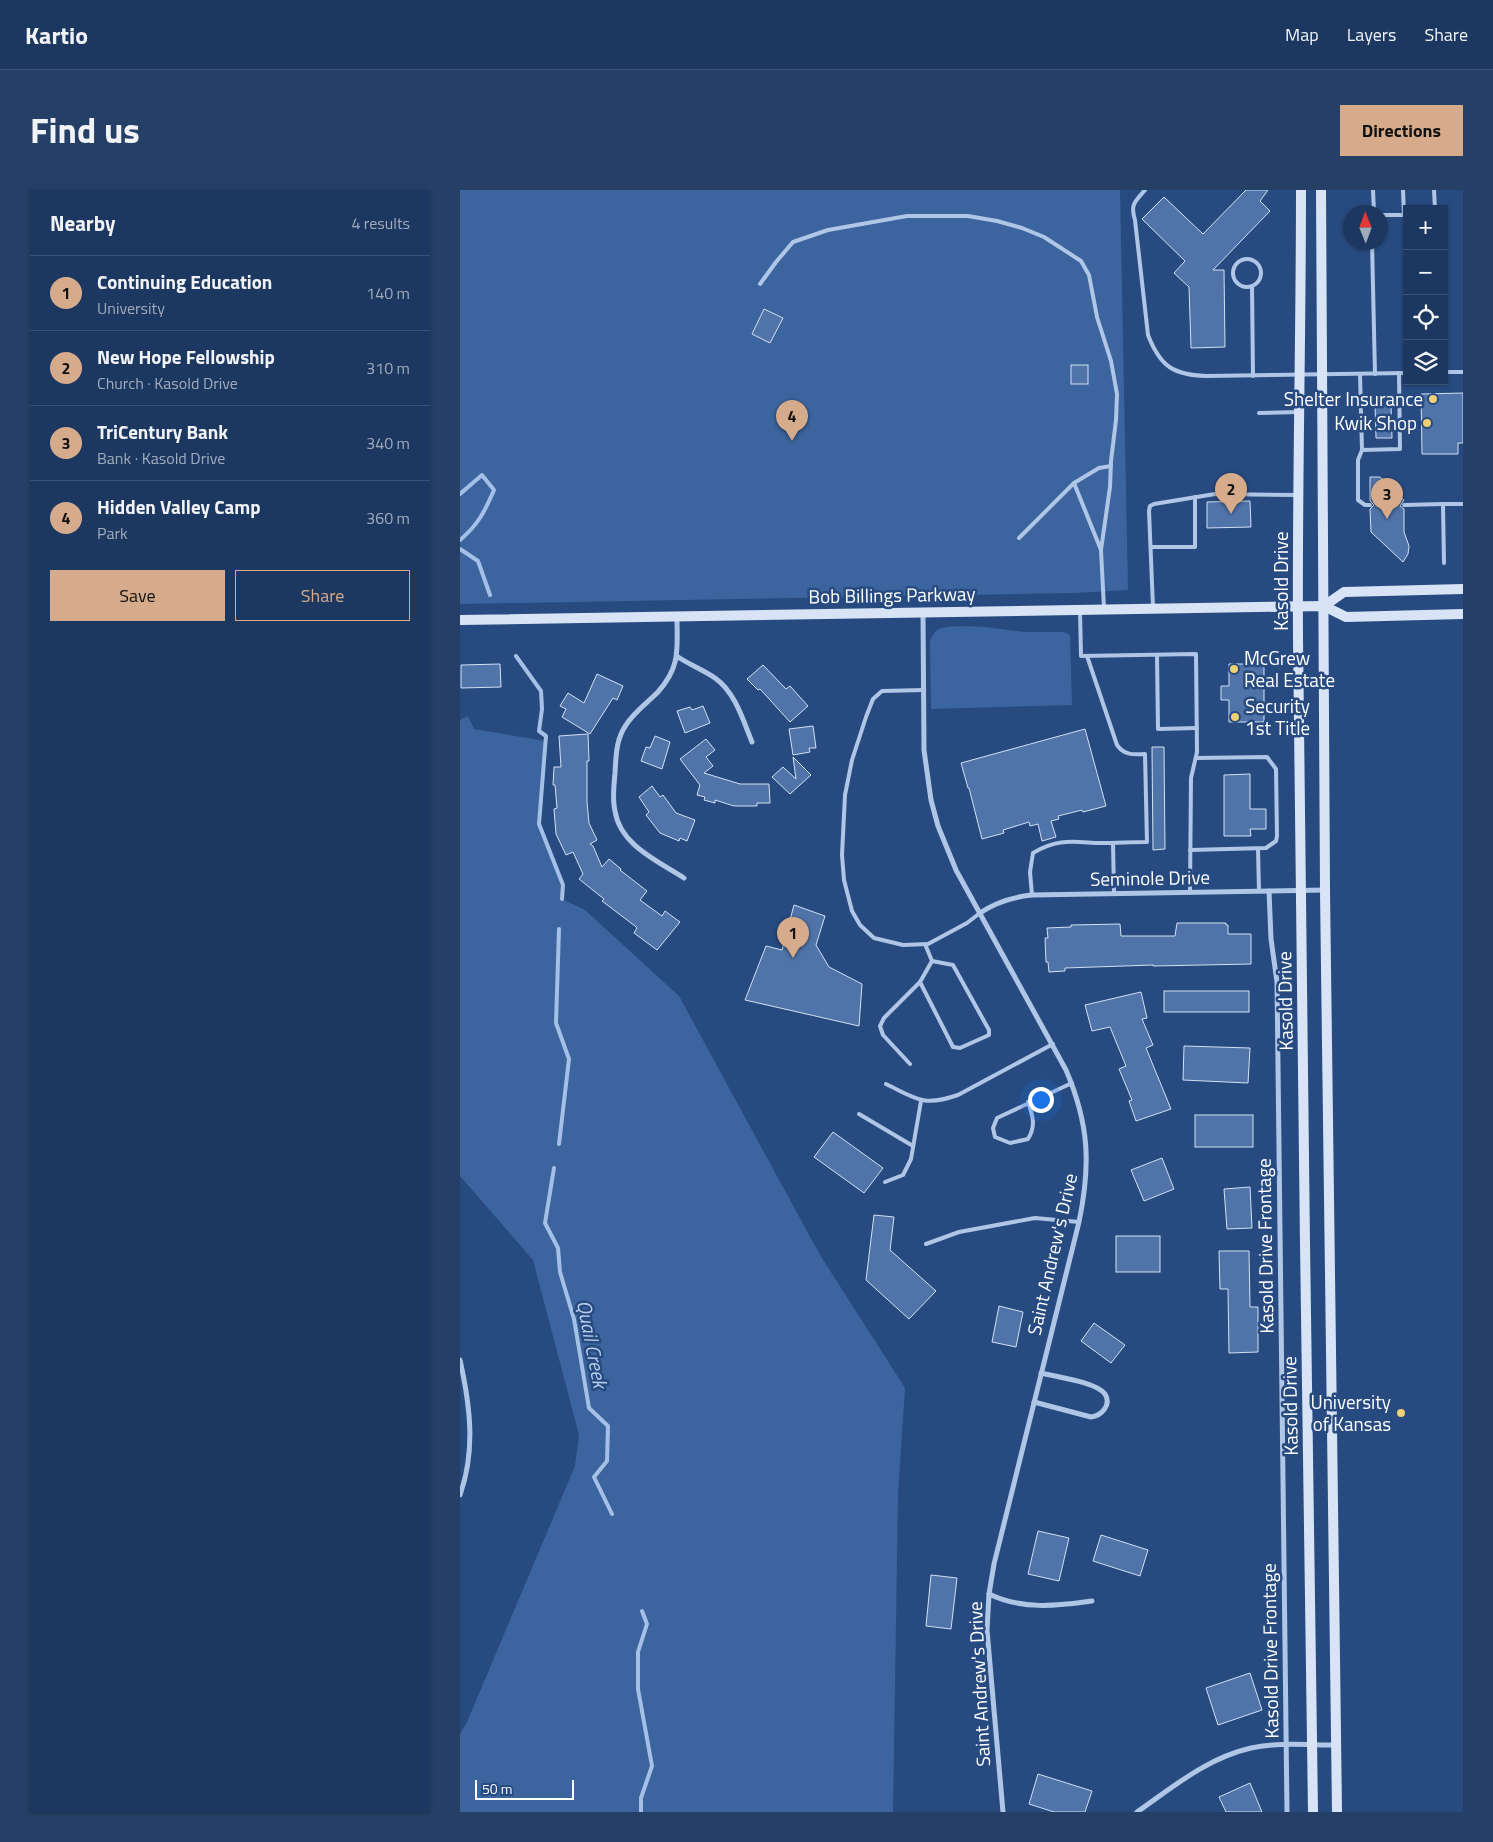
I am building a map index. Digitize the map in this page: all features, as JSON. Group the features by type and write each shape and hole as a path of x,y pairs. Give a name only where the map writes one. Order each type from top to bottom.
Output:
{"main road":[{"name":"Kasold Drive","path":"1301,190 1298,606 1313,1812"},
{"path":"1321,190 1325,890 1337,1812"},
{"path":"1324,606 1344,592 1463,589"},
{"name":"Bob Billings Parkway","path":"460,620 1298,606 1324,606 1346,617 1463,614"}],"street":[{"name":"Saint Andrew's Drive","path":"922,612 924,750 931,800 947,850 1053,1044 1072,1083 1081,1112 1087,1154 1085,1194 994,1564 989,1594 987,1615 989,1658 1003,1812"},
{"path":"677,616 678,657 673,669 658,691 633,715 620,735 617,749 614,799 615,812 626,837 636,847 684,878"},
{"path":"678,657 716,678 726,688 732,696 752,742"},
{"name":"Seminole Drive","path":"980,913 1003,901 1032,895 1325,890"},
{"name":"Kasold Drive Frontage","path":"1269,891 1271,939 1277,982 1287,1812"},
{"path":"460,1360 470,1412 470,1456 460,1494"},
{"path":"1034,1402 1091,1417 1098,1416 1104,1412 1106,1406 1107,1400 1105,1395 1094,1386 1041,1373"},
{"path":"989,1594 1001,1600 1020,1605 1061,1605 1092,1601"},
{"path":"1137,1812 1186,1778 1222,1757 1252,1748 1286,1745 1336,1745"}],"lane":[{"path":"1145,190 1133,204 1132,210 1135,220 1148,335 1160,359 1172,370 1189,376 1403,373"},
{"path":"1373,190 1374,205"},
{"path":"1403,190 1404,205"},
{"path":"1434,190 1435,205"},
{"path":"1388,216 1403,215"},
{"path":"760,284 793,242 828,230 907,216 968,216 1022,228 1044,237 1081,261 1090,274 1097,318 1111,361 1117,394 1109,496 1101,550 1104,609"},
{"path":"1372,250 1375,374"},
{"path":"1242,260 1251,260 1260,269 1259,281 1252,286 1242,286 1235,280 1234,271 1242,260"},
{"path":"1252,286 1254,376"},
{"path":"1448,372 1463,372"},
{"path":"1362,450 1400,449 1399,373"},
{"path":"1360,374 1362,450 1358,460 1358,500 1365,506 1370,505"},
{"path":"1259,413 1298,412"},
{"path":"1019,538 1074,484 1100,468 1110,466"},
{"path":"1074,484 1101,550"},
{"path":"1153,608 1150,506 1215,494 1298,495"},
{"path":"1151,547 1195,547 1195,497"},
{"path":"1443,504 1444,563"},
{"path":"1404,505 1463,504"},
{"path":"1080,609 1081,656 1196,654 1197,752 1191,778 1190,892"},
{"path":"1157,655 1158,729 1197,728"},
{"path":"1032,895 1030,872 1033,853 1044,847 1067,841 1147,842 1145,754 1131,755 1122,751 1118,745 1087,656"},
{"path":"924,690 882,691 873,699 852,760 846,786 842,854 847,897 860,925 874,938 904,945 925,944 967,923 980,913"},
{"path":"1190,850 1266,848 1271,846 1277,836 1276,769 1273,762 1267,757 1196,758"},
{"path":"1113,843 1114,893"},
{"path":"1258,849 1259,891"},
{"path":"925,944 932,961"},
{"path":"920,982 953,1047 960,1048 989,1035 989,1030 953,965 932,961"},
{"path":"910,1064 883,1034 880,1026 884,1018 920,982 932,961"},
{"path":"886,1084 921,1101 942,1100 958,1095 1053,1044"},
{"path":"1028,1102 1034,1120 1033,1131 1028,1139 1010,1143 996,1136 994,1128 997,1118 1028,1102 1072,1083"},
{"path":"885,1182 903,1175 911,1159 921,1101"},
{"path":"859,1114 913,1146"},
{"path":"926,1244 959,1232 1035,1218 1078,1222"}],"shaded area":[{"path":"460,190 1120,190 1128,590 1074,593 460,604"},
{"path":"945,627 985,627 1025,632 1064,632 1070,635 1072,705 931,709 930,642 933,635 936,631"},
{"path":"468,716 474,729 545,741 539,824 563,885 562,899 585,910 679,996 820,1255 905,1388 898,1494 893,1812 460,1812 460,1734 467,1722 575,1466 579,1435 533,1260 460,1176 460,720"}],"building":[{"path":"1246,190 1268,190 1260,201 1270,211 1213,270 1224,270 1225,347 1191,348 1189,287 1174,273 1185,261 1142,219 1164,197 1203,234"},
{"path":"764,309 783,318 770,343 752,334"},
{"path":"1071,365 1088,365 1088,384 1071,384"},
{"path":"1463,393 1463,443 1458,443 1458,454 1422,454 1421,394"},
{"name":"Kwik Shop","path":"1375,404 1391,404 1392,438 1376,438"},
{"path":"1370,477 1380,477 1404,500 1400,506 1404,509 1404,532 1409,546 1408,554 1403,562 1371,532 1370,509 1374,505 1370,501"},
{"path":"1250,501 1251,527 1207,528 1207,502"},
{"path":"500,664 501,687 461,688 461,665"},
{"path":"1229,664 1264,664 1264,722 1229,722 1229,700 1221,700 1221,686 1229,686"},
{"path":"763,665 786,689 790,686 808,706 790,722 760,689 758,690 747,679"},
{"path":"597,674 623,686 617,700 613,698 590,734 562,717 566,709 560,706 568,693 584,703"},
{"path":"703,706 710,723 685,733 677,711 690,707 692,710"},
{"path":"813,726 816,748 809,748 810,752 793,755 789,729"},
{"path":"1085,729 1106,806 1058,816 1059,819 1051,821 1056,837 1042,841 1038,824 1030,826 1029,822 1003,830 1004,833 982,839 961,763"},
{"path":"588,734 587,802 589,823 597,840 590,844 593,846 602,867 609,859 647,891 640,900 662,916 665,911 680,922 657,950 634,933 637,928 635,926 602,901 604,899 579,879 583,874 573,852 566,855 556,834 554,809 557,808 555,785 553,785 554,767 561,767 559,736"},
{"path":"655,736 670,742 662,769 641,761 646,747 650,748"},
{"path":"706,739 715,750 706,757 713,766 704,773 740,784 769,784 770,803 757,803 757,806 734,806 715,800 715,803 704,800 705,797 697,795 700,785 680,759"},
{"path":"1152,747 1164,747 1165,849 1153,850"},
{"path":"793,757 811,775 790,794 772,777 783,767 796,779"},
{"path":"1250,774 1250,809 1266,809 1266,829 1250,829 1251,836 1224,836 1224,775"},
{"path":"652,786 660,797 663,795 676,813 695,820 687,841 680,838 679,841 660,833 646,815 649,812 639,797"},
{"path":"794,905 825,916 816,945 829,967 862,984 859,1026 745,1000 766,946 782,950"},
{"path":"1177,923 1226,923 1228,925 1228,934 1251,934 1251,964 1065,968 1065,971 1049,972 1048,962 1046,962 1045,938 1048,938 1047,928 1071,927 1071,925 1120,924 1121,936 1175,936"},
{"path":"1164,991 1249,991 1249,1012 1164,1012"},
{"path":"1141,992 1147,1018 1142,1019 1153,1045 1146,1048 1171,1109 1136,1121 1129,1101 1132,1100 1119,1069 1126,1066 1110,1027 1092,1031 1085,1005"},
{"path":"1184,1046 1250,1048 1248,1083 1183,1080"},
{"path":"1195,1115 1253,1115 1253,1147 1195,1147"},
{"path":"833,1132 883,1168 864,1193 814,1157"},
{"path":"1162,1158 1174,1189 1144,1201 1131,1170"},
{"path":"1250,1187 1252,1228 1227,1229 1224,1189"},
{"path":"874,1215 894,1217 890,1250 936,1291 909,1319 866,1280"},
{"path":"1116,1236 1160,1236 1160,1272 1116,1272"},
{"path":"1219,1251 1249,1251 1250,1307 1258,1307 1258,1352 1229,1353 1228,1289 1220,1289"},
{"path":"999,1306 1023,1312 1016,1347 992,1342"},
{"path":"1094,1323 1125,1345 1111,1363 1081,1341"},
{"path":"1038,1531 1069,1538 1059,1581 1028,1574"},
{"path":"1101,1535 1148,1550 1140,1576 1093,1561"},
{"path":"931,1575 957,1578 951,1629 926,1626"},
{"path":"1250,1673 1262,1710 1218,1725 1206,1688"},
{"path":"1038,1774 1092,1791 1085,1812 1054,1812 1029,1804"},
{"path":"1250,1783 1262,1812 1226,1812 1219,1797"}],"waterway":[{"name":"Quail Creek","path":"460,494 482,475 494,490 472,529 460,540"},
{"name":"Quail Creek","path":"460,549 478,561 490,595"},
{"name":"Quail Creek","path":"516,656 541,691 542,709 539,731 546,736 539,824 563,885 562,899"},
{"name":"Quail Creek","path":"559,929 556,1023 569,1059 559,1144"},
{"name":"Quail Creek","path":"554,1168 545,1223 558,1248 560,1272 574,1319 589,1408 608,1426 607,1461 594,1477 612,1514"},
{"name":"Quail Creek","path":"641,1812 641,1798 652,1766 638,1689 638,1652 647,1624 642,1611"}],"place":[{"name":"Shelter Insurance","path":"1433,399"},
{"name":"Kwik Shop","path":"1427,423"},
{"name":"Hidden Valley Camp","path":"792,441"},
{"name":"New Hope Fellowship","path":"1231,514"},
{"name":"TriCentury Bank","path":"1387,519"},
{"name":"McGrew Real Estate","path":"1234,669"},
{"name":"Security 1st Title","path":"1235,717"},
{"name":"Continuing Education","path":"793,958"},
{"name":"University of Kansas","path":"1401,1413"}]}
